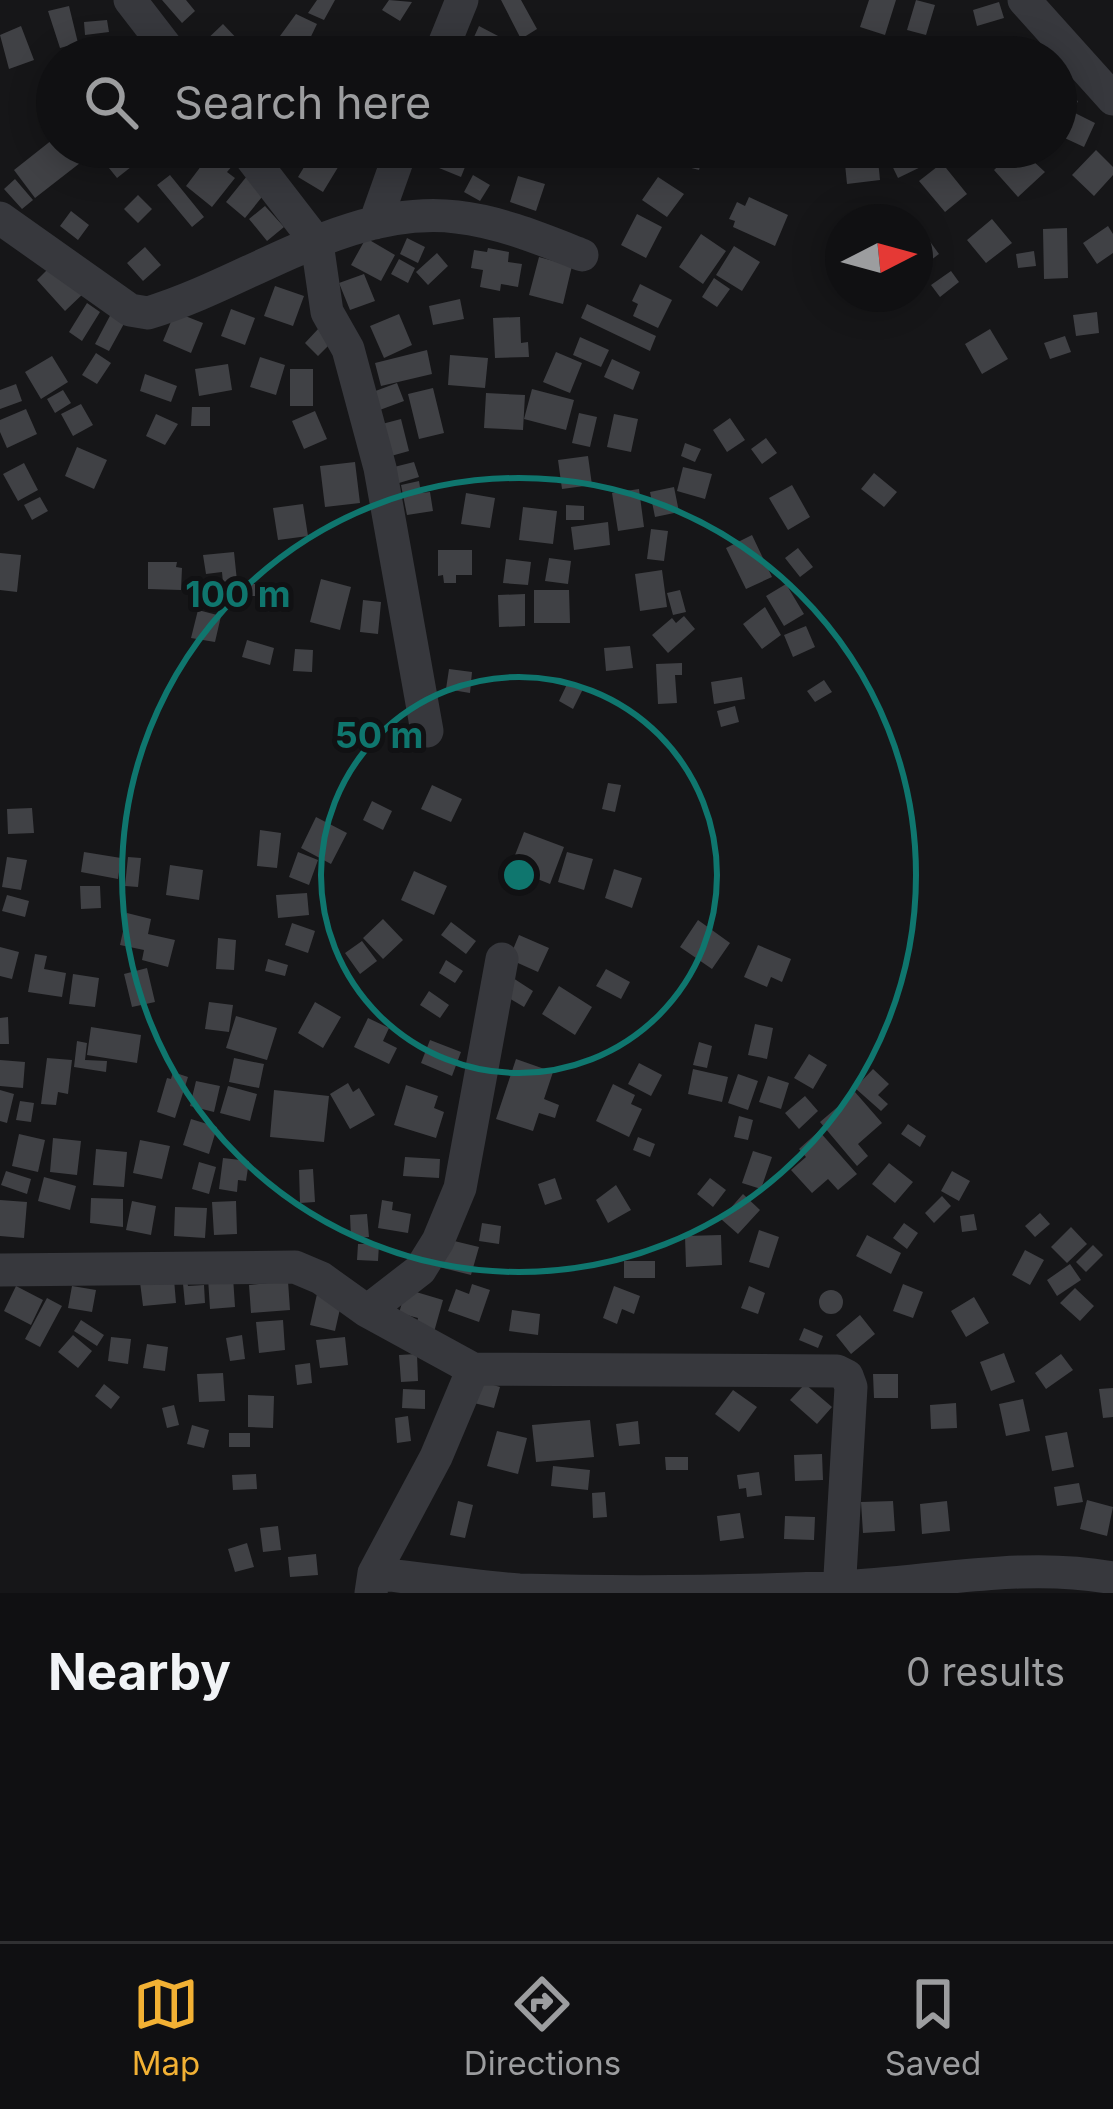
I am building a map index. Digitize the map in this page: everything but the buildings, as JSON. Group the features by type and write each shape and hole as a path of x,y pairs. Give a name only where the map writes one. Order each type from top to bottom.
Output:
{"street":[{"path":"130,0 158,36"},
{"path":"447,36 462,0"},
{"path":"1024,0 1056,36"},
{"path":"1077,59 1113,99"},
{"path":"259,168 316,243 327,311 348,349 380,467 427,731"},
{"path":"375,223 395,168"},
{"path":"0,218 130,310 148,313 375,223 452,216 500,224 582,255"},
{"path":"367,1311 420,1270 460,1188 502,959"},
{"path":"0,1270 295,1267 473,1369 837,1371 848,1376 851,1387 839,1590"},
{"path":"473,1369 436,1457 372,1583 706,1592 839,1590 1008,1573 1085,1572 1113,1578"}]}
